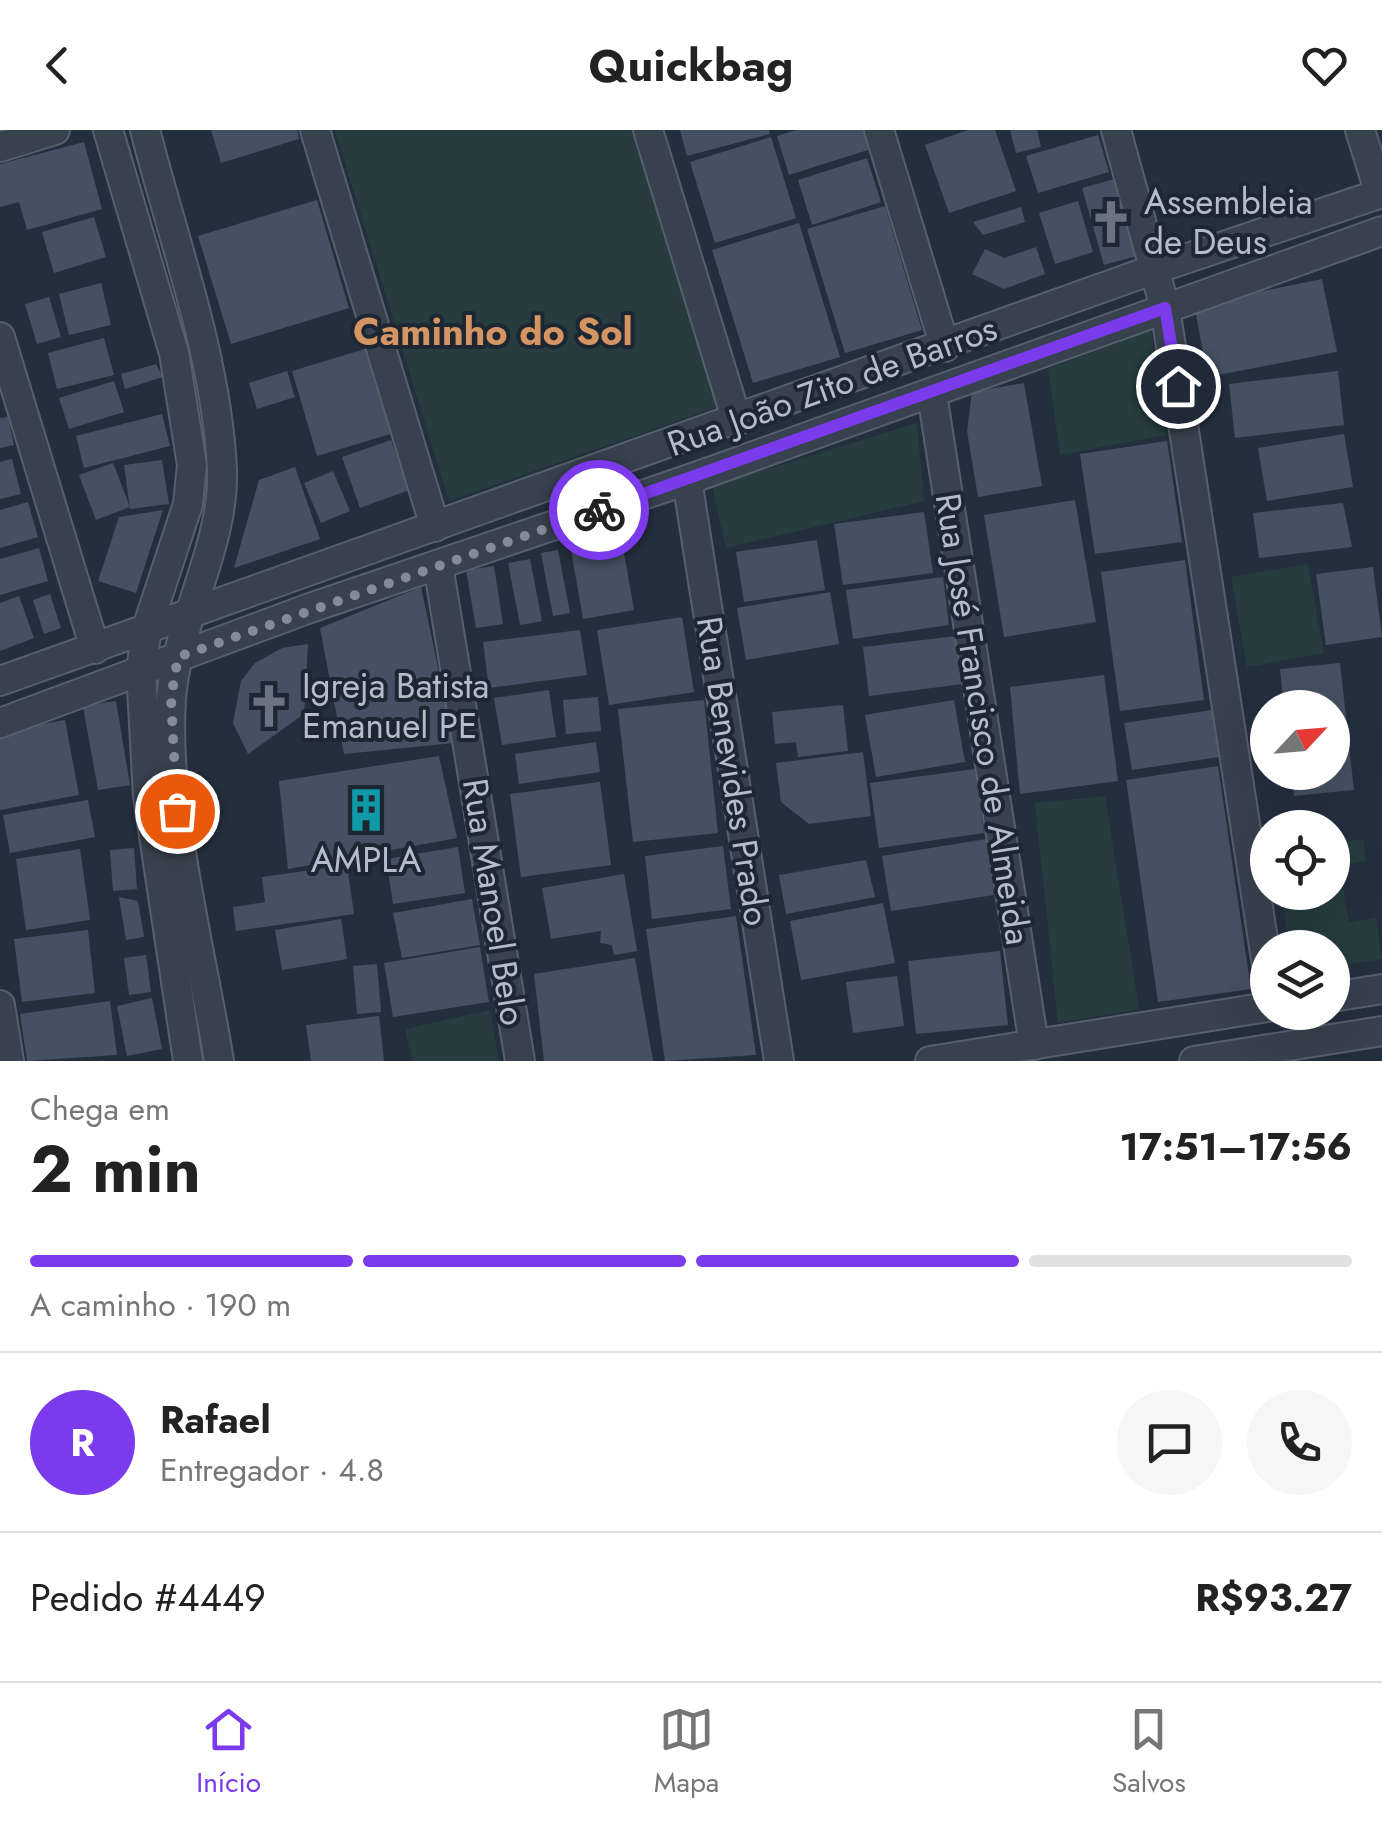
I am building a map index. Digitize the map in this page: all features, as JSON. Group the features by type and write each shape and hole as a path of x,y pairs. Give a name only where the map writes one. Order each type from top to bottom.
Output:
{"street":[{"path":"0,147 55,130"},
{"path":"108,130 174,354 192,465 188,504 147,628 141,670 148,796 188,1061"},
{"path":"144,130 218,414 222,477 171,698 177,811 220,1061"},
{"path":"314,130 435,527"},
{"path":"648,130 737,420"},
{"path":"879,130 946,347"},
{"path":"1116,130 1165,308 1261,930"},
{"path":"1360,130 1381,194"},
{"name":"Rua João Zito de Barros","path":"0,682 1156,269 1381,194"},
{"name":"Rua João Zito de Barros","path":"0,722 1382,231"},
{"path":"0,337 95,649"},
{"path":"886,368 900,405"},
{"name":"Rua José Francisco de Almeida","path":"932,394 1034,1045"},
{"name":"Rua Benevides Prado","path":"687,480 780,1061"},
{"name":"Rua Manoel Belo","path":"438,565 520,1061"},
{"path":"1350,994 1382,990"},
{"path":"0,1005 10,1061"},
{"path":"930,1061 1250,1011"},
{"path":"1194,1061 1282,1054 1382,1032"}],"green space":[{"path":"335,130 631,130 717,407 449,501"},
{"path":"1151,330 1166,435 1060,455 1048,369"},
{"path":"917,423 924,501 726,548 712,486"},
{"path":"1308,564 1324,653 1247,667 1231,577"},
{"path":"1105,796 1139,1009 1058,1023 1035,803"},
{"path":"1363,839 1366,861 1350,865 1350,841"},
{"path":"1284,910 1347,910 1349,922 1376,918 1382,959 1350,964 1350,930 1287,930"},
{"path":"490,1010 499,1061 412,1061 405,1029"}],"building":[{"path":"211,130 297,130 299,139 221,163"},
{"path":"680,130 769,130 770,134 687,156"},
{"path":"796,130 864,130 871,149 789,175 777,136"},
{"path":"968,130 995,130 1016,191 949,213 925,145"},
{"path":"1010,130 1037,130 1041,147 1016,153"},
{"path":"1098,135 1109,172 1038,193 1026,156"},
{"path":"771,137 796,218 715,243 690,162"},
{"path":"84,142 102,209 27,230 19,202 0,207 0,164"},
{"path":"867,158 881,202 812,225 798,180"},
{"name":"Assembleia de Deus","path":"1118,178 1140,255 1104,265 1082,188"},
{"path":"317,200 349,308 231,344 198,236"},
{"path":"1078,201 1093,252 1055,264 1039,213"},
{"path":"885,206 922,330 845,353 807,229"},
{"path":"1021,207 1025,222 983,235 973,222"},
{"path":"94,217 106,257 54,273 42,232"},
{"path":"799,223 840,357 753,383 712,250"},
{"path":"1036,247 1045,274 1004,289 972,274 985,249 1004,258"},
{"path":"1322,279 1337,352 1208,377 1194,305"},
{"path":"101,283 111,325 69,335 59,294"},
{"path":"49,297 61,337 37,344 25,304"},
{"path":"104,338 114,375 57,389 48,353"},
{"path":"368,348 394,433 317,456 292,371"},
{"path":"156,364 163,377 125,389 121,374"},
{"path":"287,371 295,397 257,409 249,383"},
{"path":"1338,371 1344,425 1235,438 1229,384"},
{"path":"114,381 124,412 69,429 59,398"},
{"path":"1024,383 1042,486 978,497 967,431 972,392"},
{"path":"162,414 170,446 84,468 76,436"},
{"path":"8,417 14,445 0,448 0,418"},
{"path":"1344,434 1353,487 1267,501 1258,448"},
{"path":"391,440 409,490 360,508 342,457"},
{"path":"1167,441 1182,542 1095,554 1080,454"},
{"path":"12,459 21,494 0,499 0,462"},
{"path":"162,460 169,504 130,509 124,465"},
{"path":"113,463 130,507 96,520 79,475"},
{"path":"295,467 320,539 234,568 259,480"},
{"path":"333,471 350,511 321,523 304,483"},
{"path":"1075,500 1096,622 1004,637 984,515"},
{"path":"28,502 38,537 0,548 0,510"},
{"path":"1343,503 1352,547 1259,558 1253,513"},
{"path":"163,510 136,593 98,581 119,517"},
{"path":"924,512 933,573 843,585 834,524"},
{"path":"619,524 634,610 583,619 568,533"},
{"path":"817,540 825,590 744,602 736,552"},
{"path":"39,548 48,581 0,595 0,559"},
{"path":"558,550 570,613 553,616 541,553"},
{"path":"530,559 542,621 520,625 508,563"},
{"path":"1185,560 1204,700 1120,711 1101,572"},
{"path":"494,566 503,624 476,628 466,570"},
{"path":"1373,567 1382,637 1326,645 1316,574"},
{"path":"943,577 949,625 853,639 846,590"},
{"path":"421,587 454,743 344,754 320,628"},
{"path":"830,592 839,644 746,660 737,608"},
{"path":"50,594 61,628 44,634 33,600"},
{"path":"19,596 34,638 0,651 0,603"},
{"path":"682,617 694,692 609,705 597,630"},
{"path":"580,630 587,675 489,688 483,642"},
{"path":"957,636 963,684 869,696 863,647"},
{"name":"Igreja Batista Emanuel PE","path":"308,644 304,714 248,754 233,723 241,681 255,663 282,648"},
{"path":"1340,663 1343,690 1282,690 1280,669"},
{"path":"1104,675 1118,781 1020,794 1010,687"},
{"path":"549,690 556,737 502,745 494,698"},
{"path":"598,697 601,731 566,734 563,700"},
{"path":"704,700 718,833 633,842 618,709"},
{"path":"954,700 965,762 876,777 865,715"},
{"path":"116,701 130,785 98,790 83,706"},
{"path":"843,705 848,751 798,757 796,742 775,744 772,712"},
{"path":"1212,710 1219,757 1132,770 1124,723"},
{"path":"65,720 79,795 0,810 0,732"},
{"path":"596,742 600,772 519,784 515,754"},
{"path":"863,752 871,816 809,824 781,802 776,763"},
{"path":"1350,754 1354,790 1294,796 1293,790 1350,790"},
{"name":"AMPLA","path":"439,756 457,838 288,869 279,781"},
{"path":"1218,766 1250,989 1158,1002 1126,780"},
{"path":"975,769 984,833 879,848 870,783"},
{"path":"600,782 611,865 521,877 510,794"},
{"path":"88,800 95,837 10,853 3,815"},
{"path":"986,839 994,895 891,911 882,856"},
{"path":"723,846 731,909 652,919 645,856"},
{"path":"458,847 465,893 393,904 386,859"},
{"path":"134,848 137,889 113,891 110,850"},
{"path":"80,849 90,920 26,930 16,859"},
{"path":"866,860 875,897 786,914 779,875"},
{"path":"347,865 354,914 236,931 233,907 265,902 262,877"},
{"path":"624,874 637,951 614,955 612,945 600,943 601,931 551,939 542,888"},
{"path":"119,897 138,901 144,937 126,940"},
{"path":"472,899 480,945 402,958 393,913"},
{"path":"883,903 895,963 801,980 790,921"},
{"path":"736,916 756,1055 665,1061 646,929"},
{"path":"341,919 347,959 282,970 275,930"},
{"path":"88,930 95,993 22,1002 14,939"},
{"path":"480,947 489,1002 393,1017 384,963"},
{"path":"1000,951 1008,1025 916,1034 908,961"},
{"path":"146,955 151,992 129,995 124,958"},
{"path":"635,958 653,1061 544,1061 534,974"},
{"path":"377,964 381,1012 357,1014 353,966"},
{"path":"897,976 904,1026 853,1033 846,982"},
{"path":"152,998 162,1049 127,1056 117,1006"},
{"path":"110,1001 117,1055 27,1061 20,1014"},
{"path":"379,1016 384,1061 311,1061 306,1025"}],"way so far":[{"path":"177,811 171,698 178,657 599,510"}],"place":[{"name":"Assembleia de Deus","path":"1111,222"},
{"name":"Igreja Batista Emanuel PE","path":"269,706"},
{"name":"AMPLA","path":"366,810"}],"district":[{"name":"Caminho do Sol","path":"493,331"}],"route":[{"path":"599,510 1165,308 1178,386"}]}
